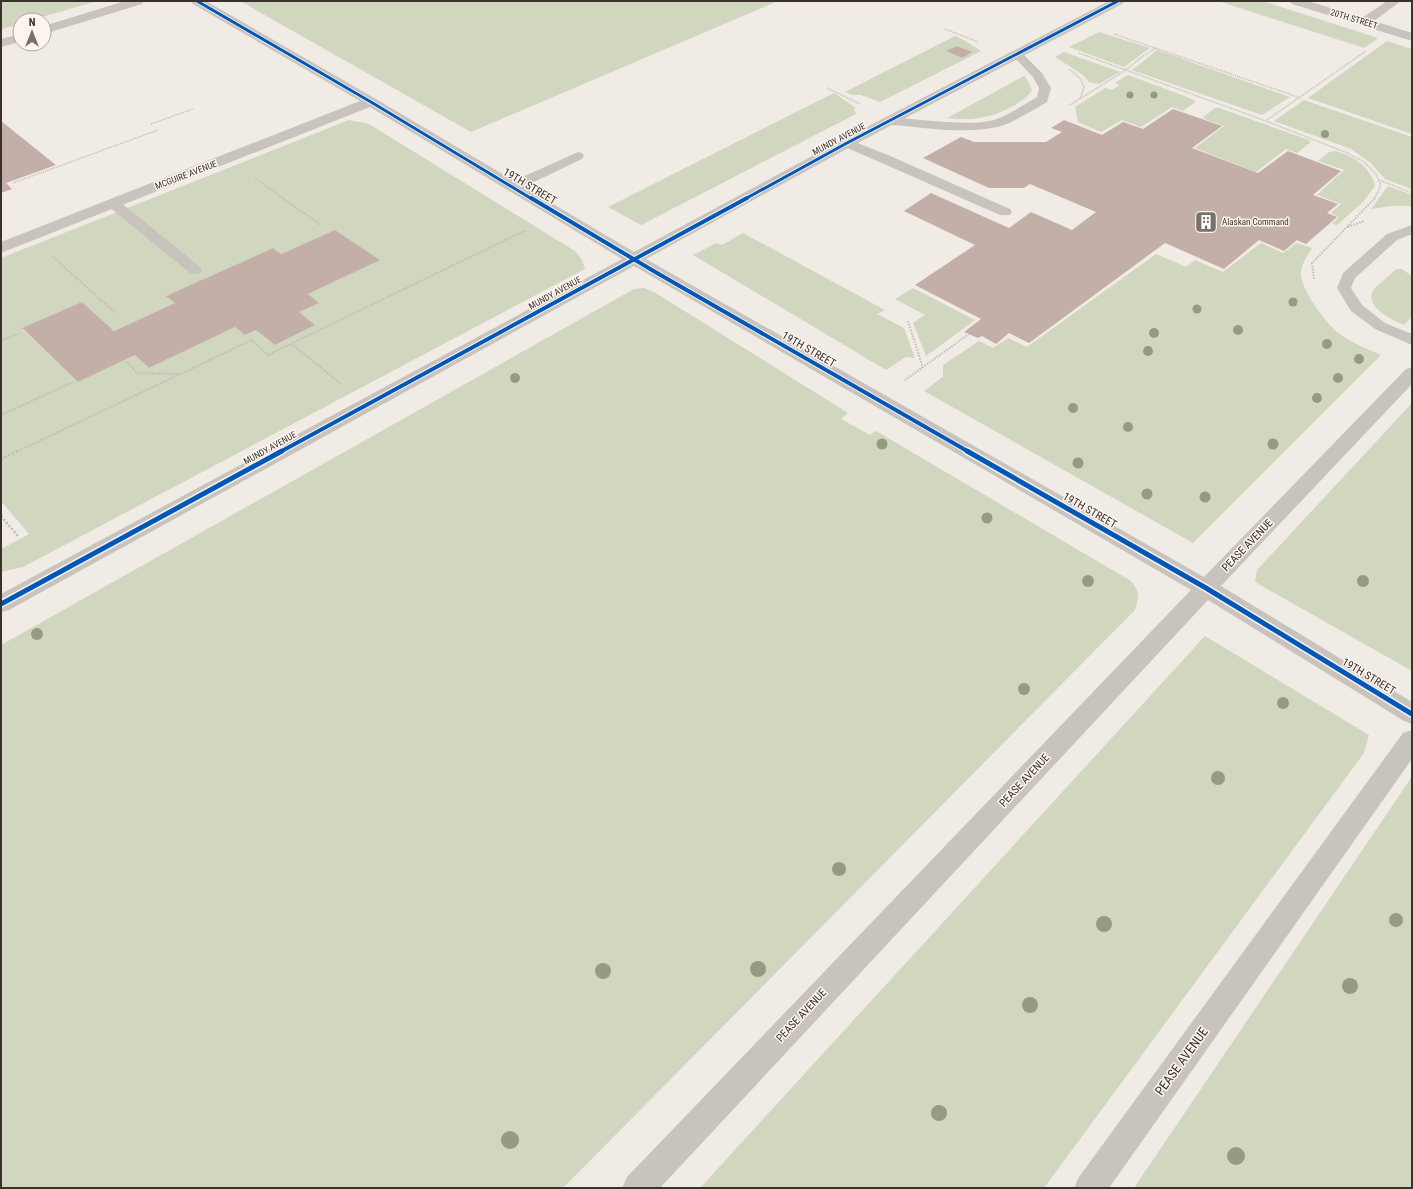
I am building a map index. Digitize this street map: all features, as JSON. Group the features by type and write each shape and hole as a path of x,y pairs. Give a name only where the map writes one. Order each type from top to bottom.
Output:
{"street":[{"path":"52,28 138,1"},
{"name":"19TH STREET","path":"196,1 371,102 634,259 1206,588 1412,714"},
{"name":"MUNDY AVENUE","path":"1,604 847,143 1018,55 1118,1"},
{"name":"20TH STREET","path":"1296,1 1412,37"},
{"path":"1364,22 1395,1"},
{"path":"1,43 12,40"},
{"name":"MCGUIRE AVENUE","path":"1,248 371,102"},
{"name":"PEASE AVENUE","path":"638,1188 1206,588 1412,373"},
{"name":"PEASE AVENUE","path":"1090,1188 1412,740"}],"lane":[{"path":"890,121 963,125 993,124 1012,116 1042,99 1045,88 1038,75 1018,55"},
{"path":"847,143 1005,212"},
{"path":"512,186 578,156"},
{"path":"114,204 195,270"},
{"path":"1412,230 1392,237 1348,276 1344,288 1356,308 1380,326 1412,340"}],"path":[{"path":"1108,32 1298,97"},
{"path":"1266,121 1298,97 1370,48"},
{"path":"1076,52 1266,121 1345,152 1364,162 1376,174 1381,186 1374,199 1312,263 1315,285"},
{"path":"827,88 866,107"},
{"path":"151,124 193,109"},
{"path":"13,183 158,130"},
{"path":"253,177 321,225"},
{"path":"1378,180 1412,193"},
{"path":"1,459 252,340 268,355 531,228"},
{"path":"49,253 114,312"},
{"path":"908,321 923,368"},
{"path":"1,341 18,334"},
{"path":"902,383 969,334"},
{"path":"292,344 366,406"},
{"path":"127,362 137,373 181,374"},
{"path":"1,416 71,383"},
{"path":"1,516 18,536"}],"green space":[{"path":"1,1 97,1 52,14 52,12 12,12 12,26 1,29"},
{"path":"240,1 778,1 471,132"},
{"path":"1218,1 1262,1 1378,38 1364,48"},
{"path":"1099,32 1150,48 1124,67 1069,47"},
{"path":"955,36 981,51 880,102 861,95 852,95 845,92","holes":["957,46 973,52 962,58 947,52"]},
{"path":"1387,41 1412,49 1412,134 1308,98"},
{"path":"1157,50 1290,97 1262,115 1132,70"},
{"path":"1064,52 1120,72 1099,84 1089,82 1084,76 1055,57"},
{"path":"1128,75 1187,97 1195,102 1183,111 1172,107 1141,127 1122,120 1101,132 1078,122 1075,107 1105,88 1112,90 1120,85 1115,83"},
{"path":"1024,76 1032,90 1024,99 1013,106 982,118 947,118"},
{"path":"834,93 856,108 854,109 856,114 641,225 608,207"},
{"path":"1304,100 1412,137 1412,189 1385,179 1371,163 1351,149 1274,121"},
{"path":"1215,108 1219,108 1309,140 1310,143 1297,153 1286,149 1256,172 1195,148 1224,126 1202,118"},
{"path":"349,120 369,124 575,251 582,260 585,269 23,567 1,572 1,549 29,534 1,501 1,258","holes":["335,230 379,260 308,294 318,303 299,312 315,325 275,345 256,330 245,335 235,327 149,368 135,355 78,382 22,329 82,302 114,331 175,303 167,296 273,248 281,254"]},
{"path":"1335,151 1354,159 1366,168 1373,179 1375,186 1363,202 1337,225 1332,224 1339,217 1331,213 1341,204 1317,195 1344,170 1318,161 1329,152"},
{"path":"1388,186 1412,195 1412,206 1391,206 1371,209"},
{"path":"743,233 885,310 877,314 904,328 915,358 906,357 886,370 693,255 716,243 722,245"},
{"path":"1261,243 1283,253 1297,243 1312,248 1304,261 1301,276 1306,291 1316,308 1328,323 1340,334 1381,355 1193,543 924,391 943,377 943,365 979,341 993,348 1008,338 1027,347 1156,254 1186,267 1195,260 1223,272"},
{"path":"1397,269 1402,269 1412,276 1412,317 1404,325 1381,312 1372,301 1371,295 1375,288"},
{"path":"644,288 654,292 848,413 841,419 870,435 876,431 1131,581 1138,594 1135,610 563,1188 1,1188 1,645 634,289"},
{"path":"913,288 975,320 926,356 913,323 925,315 895,299"},
{"path":"1412,403 1412,671 1255,582 1257,570"},
{"path":"1205,636 1369,735 1364,753 1044,1188 700,1188"},
{"path":"1411,778 1412,1188 1134,1188"}],"building":[{"path":"957,46 973,52 962,58 946,51"},
{"name":"Alaskan Command","path":"1173,109 1222,126 1192,148 1258,173 1288,151 1341,171 1313,195 1338,204 1327,213 1337,217 1306,244 1297,240 1284,251 1259,240 1224,269 1165,243 1029,343 1009,333 996,344 982,336 978,338 964,332 981,319 915,285 975,245 904,211 931,193 1009,228 1031,212 1072,230 1096,212 1030,184 1024,188 989,188 923,158 961,137 974,142 1046,142 1062,132 1051,128 1064,120 1102,135 1123,122 1143,129"},
{"path":"1,121 56,165 6,183 12,189 1,193"},
{"path":"335,230 380,260 308,294 319,303 299,312 315,325 275,345 256,330 245,335 235,327 149,368 135,355 78,382 22,328 82,302 114,331 175,303 166,296 273,248 281,254"}],"cycle path":[{"path":"197,1 371,102 657,273 1206,588 1412,714"},
{"path":"1,604 847,143 1118,1"}],"place":[{"name":"Alaskan Command","path":"1206,222"}]}
